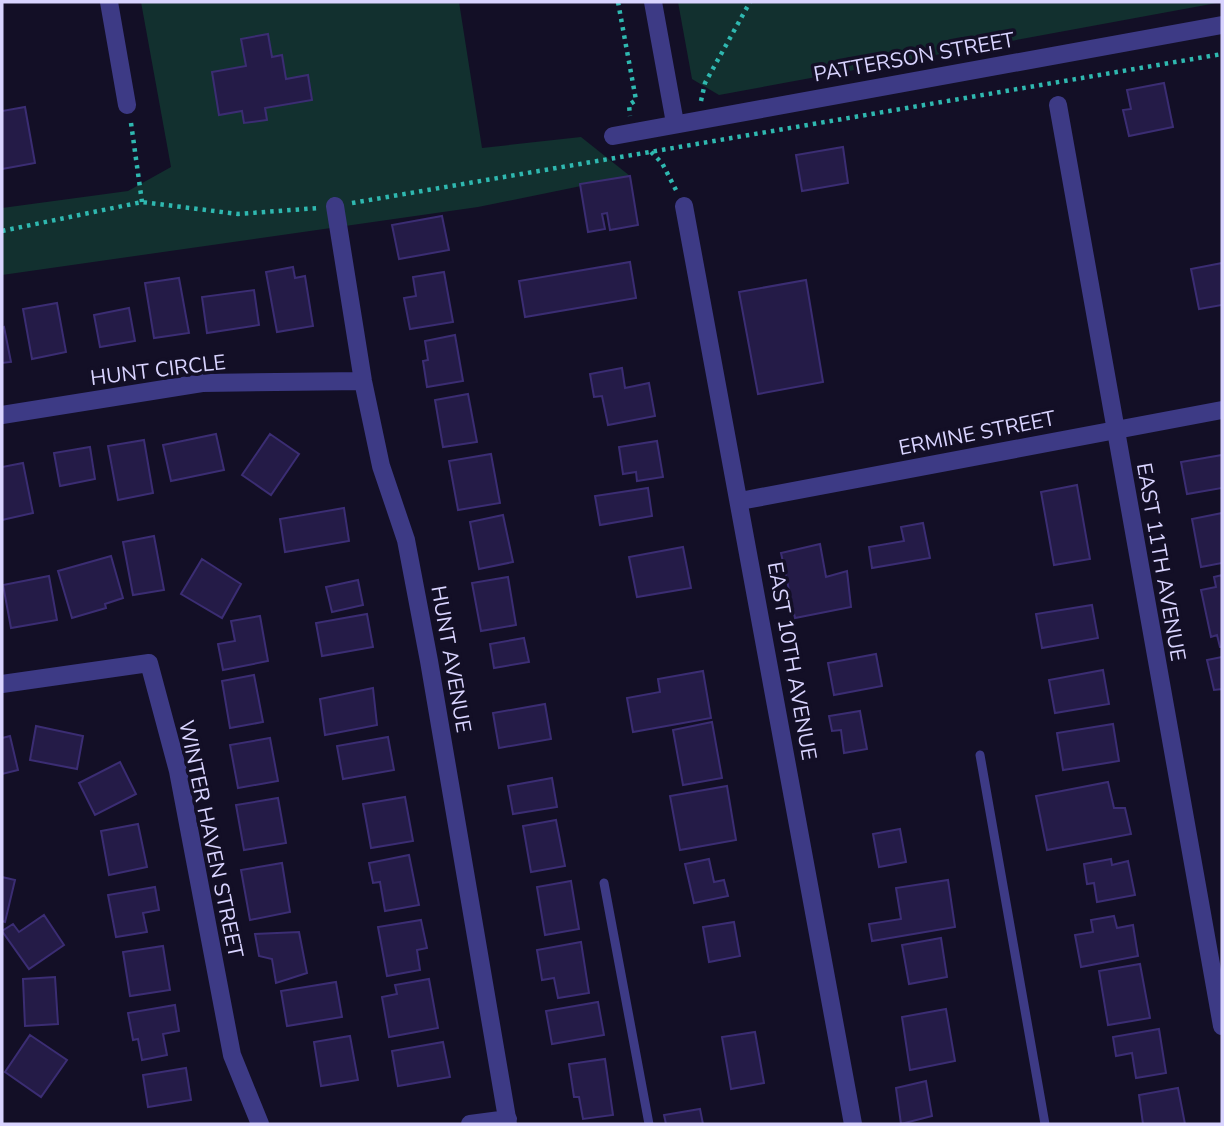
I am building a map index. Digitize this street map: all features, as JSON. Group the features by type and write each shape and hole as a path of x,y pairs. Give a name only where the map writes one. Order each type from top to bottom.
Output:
{"street":[{"path":"109,2 127,105"},
{"path":"653,2 675,123"},
{"name":"PATTERSON STREET","path":"613,136 1222,25"},
{"name":"EAST 11TH AVENUE","path":"1058,105 1222,1026"},
{"name":"HUNT AVENUE","path":"335,206 363,382 381,466 406,540 508,1121"},
{"name":"EAST 10TH AVENUE","path":"684,206 853,1124"},
{"name":"HUNT CIRCLE","path":"2,415 202,383 363,382"},
{"name":"ERMINE STREET","path":"740,501 1222,411"},
{"name":"WINTER HAVEN STREET","path":"2,684 149,663 178,771 232,1055 260,1124"},
{"path":"470,1124 508,1121"}],"lane":[{"path":"980,755 1045,1124"},
{"path":"604,883 649,1124"}],"path":[{"path":"618,2 636,100 629,105 632,132"},
{"path":"696,119 705,83 750,2"},
{"path":"636,155 1222,54"},
{"path":"127,105 142,202"},
{"path":"651,152 662,163 684,206"}],"green space":[{"path":"141,2 459,2 482,148 581,137 630,176 478,207 2,275 2,208 128,191 171,167"},
{"path":"678,2 1222,2 719,95 692,79"}],"building":[{"path":"268,34 272,57 282,55 286,79 308,75 312,100 265,108 267,120 244,123 242,111 219,115 212,72 246,66 241,39"},
{"path":"1164,83 1173,127 1129,136 1123,110 1131,109 1127,90"},
{"path":"25,107 35,163 2,169 2,111"},
{"path":"843,147 848,183 802,191 796,155"},
{"path":"630,176 638,225 610,230 607,213 602,214 605,229 588,232 580,184"},
{"path":"442,216 449,250 399,259 392,225"},
{"path":"630,262 636,298 525,317 519,281"},
{"path":"1222,263 1222,305 1199,309 1191,269"},
{"path":"293,267 295,278 305,276 313,326 277,332 266,272"},
{"path":"444,272 453,322 410,329 404,298 416,296 413,277"},
{"path":"179,278 189,333 154,338 145,283"},
{"path":"806,280 823,382 758,394 739,292"},
{"path":"254,290 259,325 207,333 202,297"},
{"path":"57,303 66,352 32,359 23,309"},
{"path":"129,308 135,341 100,347 94,315"},
{"path":"4,327 11,362 2,363 2,328"},
{"path":"455,335 463,381 427,387 423,361 428,360 425,341"},
{"path":"622,368 625,388 649,383 655,416 608,425 602,396 594,397 590,374"},
{"path":"468,394 477,442 443,447 435,400"},
{"path":"216,434 224,470 171,481 163,445"},
{"path":"270,434 299,454 271,495 242,475"},
{"path":"144,440 153,493 118,500 108,446"},
{"path":"657,441 663,477 637,481 636,472 623,474 619,447"},
{"path":"90,447 95,479 60,486 54,453"},
{"path":"491,454 500,503 458,510 449,461"},
{"path":"1222,455 1222,488 1187,494 1181,462"},
{"path":"23,463 33,513 2,520 2,467"},
{"path":"1077,485 1090,559 1054,565 1041,492"},
{"path":"648,488 652,516 600,525 595,496"},
{"path":"344,508 349,541 285,552 280,519"},
{"path":"1222,513 1222,563 1201,567 1192,519"},
{"path":"503,515 513,562 479,569 470,522"},
{"path":"923,523 930,558 872,568 869,547 904,541 901,527"},
{"path":"154,536 164,590 133,595 123,542"},
{"path":"820,544 826,577 847,571 851,607 795,618 781,553"},
{"path":"683,547 691,588 637,597 629,557"},
{"path":"111,556 123,598 105,604 106,608 72,618 58,571"},
{"path":"202,559 241,584 222,618 181,594"},
{"path":"1222,575 1220,647 1217,635 1211,637 1201,590 1216,587 1214,577"},
{"path":"49,576 57,620 11,628 3,585"},
{"path":"508,577 516,625 481,631 472,583"},
{"path":"358,580 363,605 332,612 326,587"},
{"path":"1092,605 1098,638 1042,648 1036,614"},
{"path":"367,614 373,647 322,656 316,623"},
{"path":"260,616 268,661 223,670 218,644 235,641 231,621"},
{"path":"524,638 529,662 494,668 490,644"},
{"path":"876,654 882,686 834,695 828,663"},
{"path":"1222,657 1222,689 1214,690 1207,660"},
{"path":"1103,670 1109,704 1055,713 1049,680"},
{"path":"703,671 711,718 633,732 627,698 660,692 658,679"},
{"path":"254,675 263,722 230,728 222,681"},
{"path":"373,688 377,725 325,735 320,699"},
{"path":"545,704 551,739 499,748 493,713"},
{"path":"860,711 867,749 844,753 841,730 832,731 829,716"},
{"path":"712,722 722,778 683,785 673,730"},
{"path":"1113,724 1119,761 1063,770 1057,733"},
{"path":"36,726 83,736 77,769 30,760"},
{"path":"10,736 18,770 2,774 2,738"},
{"path":"388,737 394,770 343,779 337,746"},
{"path":"270,738 278,781 238,788 230,745"},
{"path":"120,762 136,794 95,815 79,783"},
{"path":"552,778 557,807 513,814 508,786"},
{"path":"1108,782 1114,808 1125,808 1131,834 1047,850 1036,796"},
{"path":"727,786 736,840 680,850 670,796"},
{"path":"405,797 413,841 371,848 363,804"},
{"path":"278,798 286,843 244,850 236,805"},
{"path":"556,820 565,866 531,872 523,826"},
{"path":"138,824 147,867 109,875 101,831"},
{"path":"900,829 906,862 879,867 873,834"},
{"path":"409,855 419,905 385,911 380,882 373,883 369,863"},
{"path":"709,859 714,882 724,880 728,896 694,903 685,864"},
{"path":"1111,859 1112,865 1128,861 1135,895 1097,902 1094,883 1087,884 1084,864"},
{"path":"282,863 290,912 250,920 241,870"},
{"path":"2,877 15,880 5,922 2,921"},
{"path":"948,880 955,927 872,941 869,924 901,919 896,888"},
{"path":"571,881 579,929 545,935 537,887"},
{"path":"155,887 159,910 143,913 147,932 116,937 108,895"},
{"path":"44,915 64,945 29,969 2,931 13,924 19,932"},
{"path":"1114,916 1117,928 1133,925 1138,956 1081,967 1075,935 1093,932 1091,920"},
{"path":"421,920 427,948 417,950 420,970 387,976 378,927"},
{"path":"734,922 740,956 709,962 703,927"},
{"path":"299,932 307,973 276,983 272,959 259,956 255,934"},
{"path":"941,938 947,977 909,984 902,945"},
{"path":"581,942 589,993 558,998 554,978 542,980 537,950"},
{"path":"163,946 170,990 130,996 123,952"},
{"path":"1140,964 1150,1018 1108,1025 1099,971"},
{"path":"55,977 58,1024 25,1026 23,979"},
{"path":"429,979 438,1028 389,1037 382,997 397,994 395,985"},
{"path":"336,982 342,1017 287,1026 281,991"},
{"path":"598,1002 604,1035 552,1044 546,1011"},
{"path":"175,1005 179,1031 163,1034 167,1055 142,1060 138,1039 133,1040 128,1013"},
{"path":"946,1009 955,1061 910,1070 902,1017"},
{"path":"1159,1029 1166,1073 1136,1078 1132,1053 1116,1056 1113,1037"},
{"path":"755,1032 764,1083 731,1089 722,1037"},
{"path":"30,1035 67,1060 41,1097 5,1072"},
{"path":"350,1036 358,1080 321,1086 314,1042"},
{"path":"443,1042 450,1077 398,1086 392,1051"},
{"path":"605,1059 613,1115 583,1119 579,1097 574,1097 569,1064"},
{"path":"186,1068 191,1100 148,1107 143,1075"},
{"path":"926,1081 932,1116 901,1124 896,1088"},
{"path":"1178,1088 1185,1124 1143,1124 1139,1095"},
{"path":"700,1109 703,1124 666,1124 664,1115"}]}
